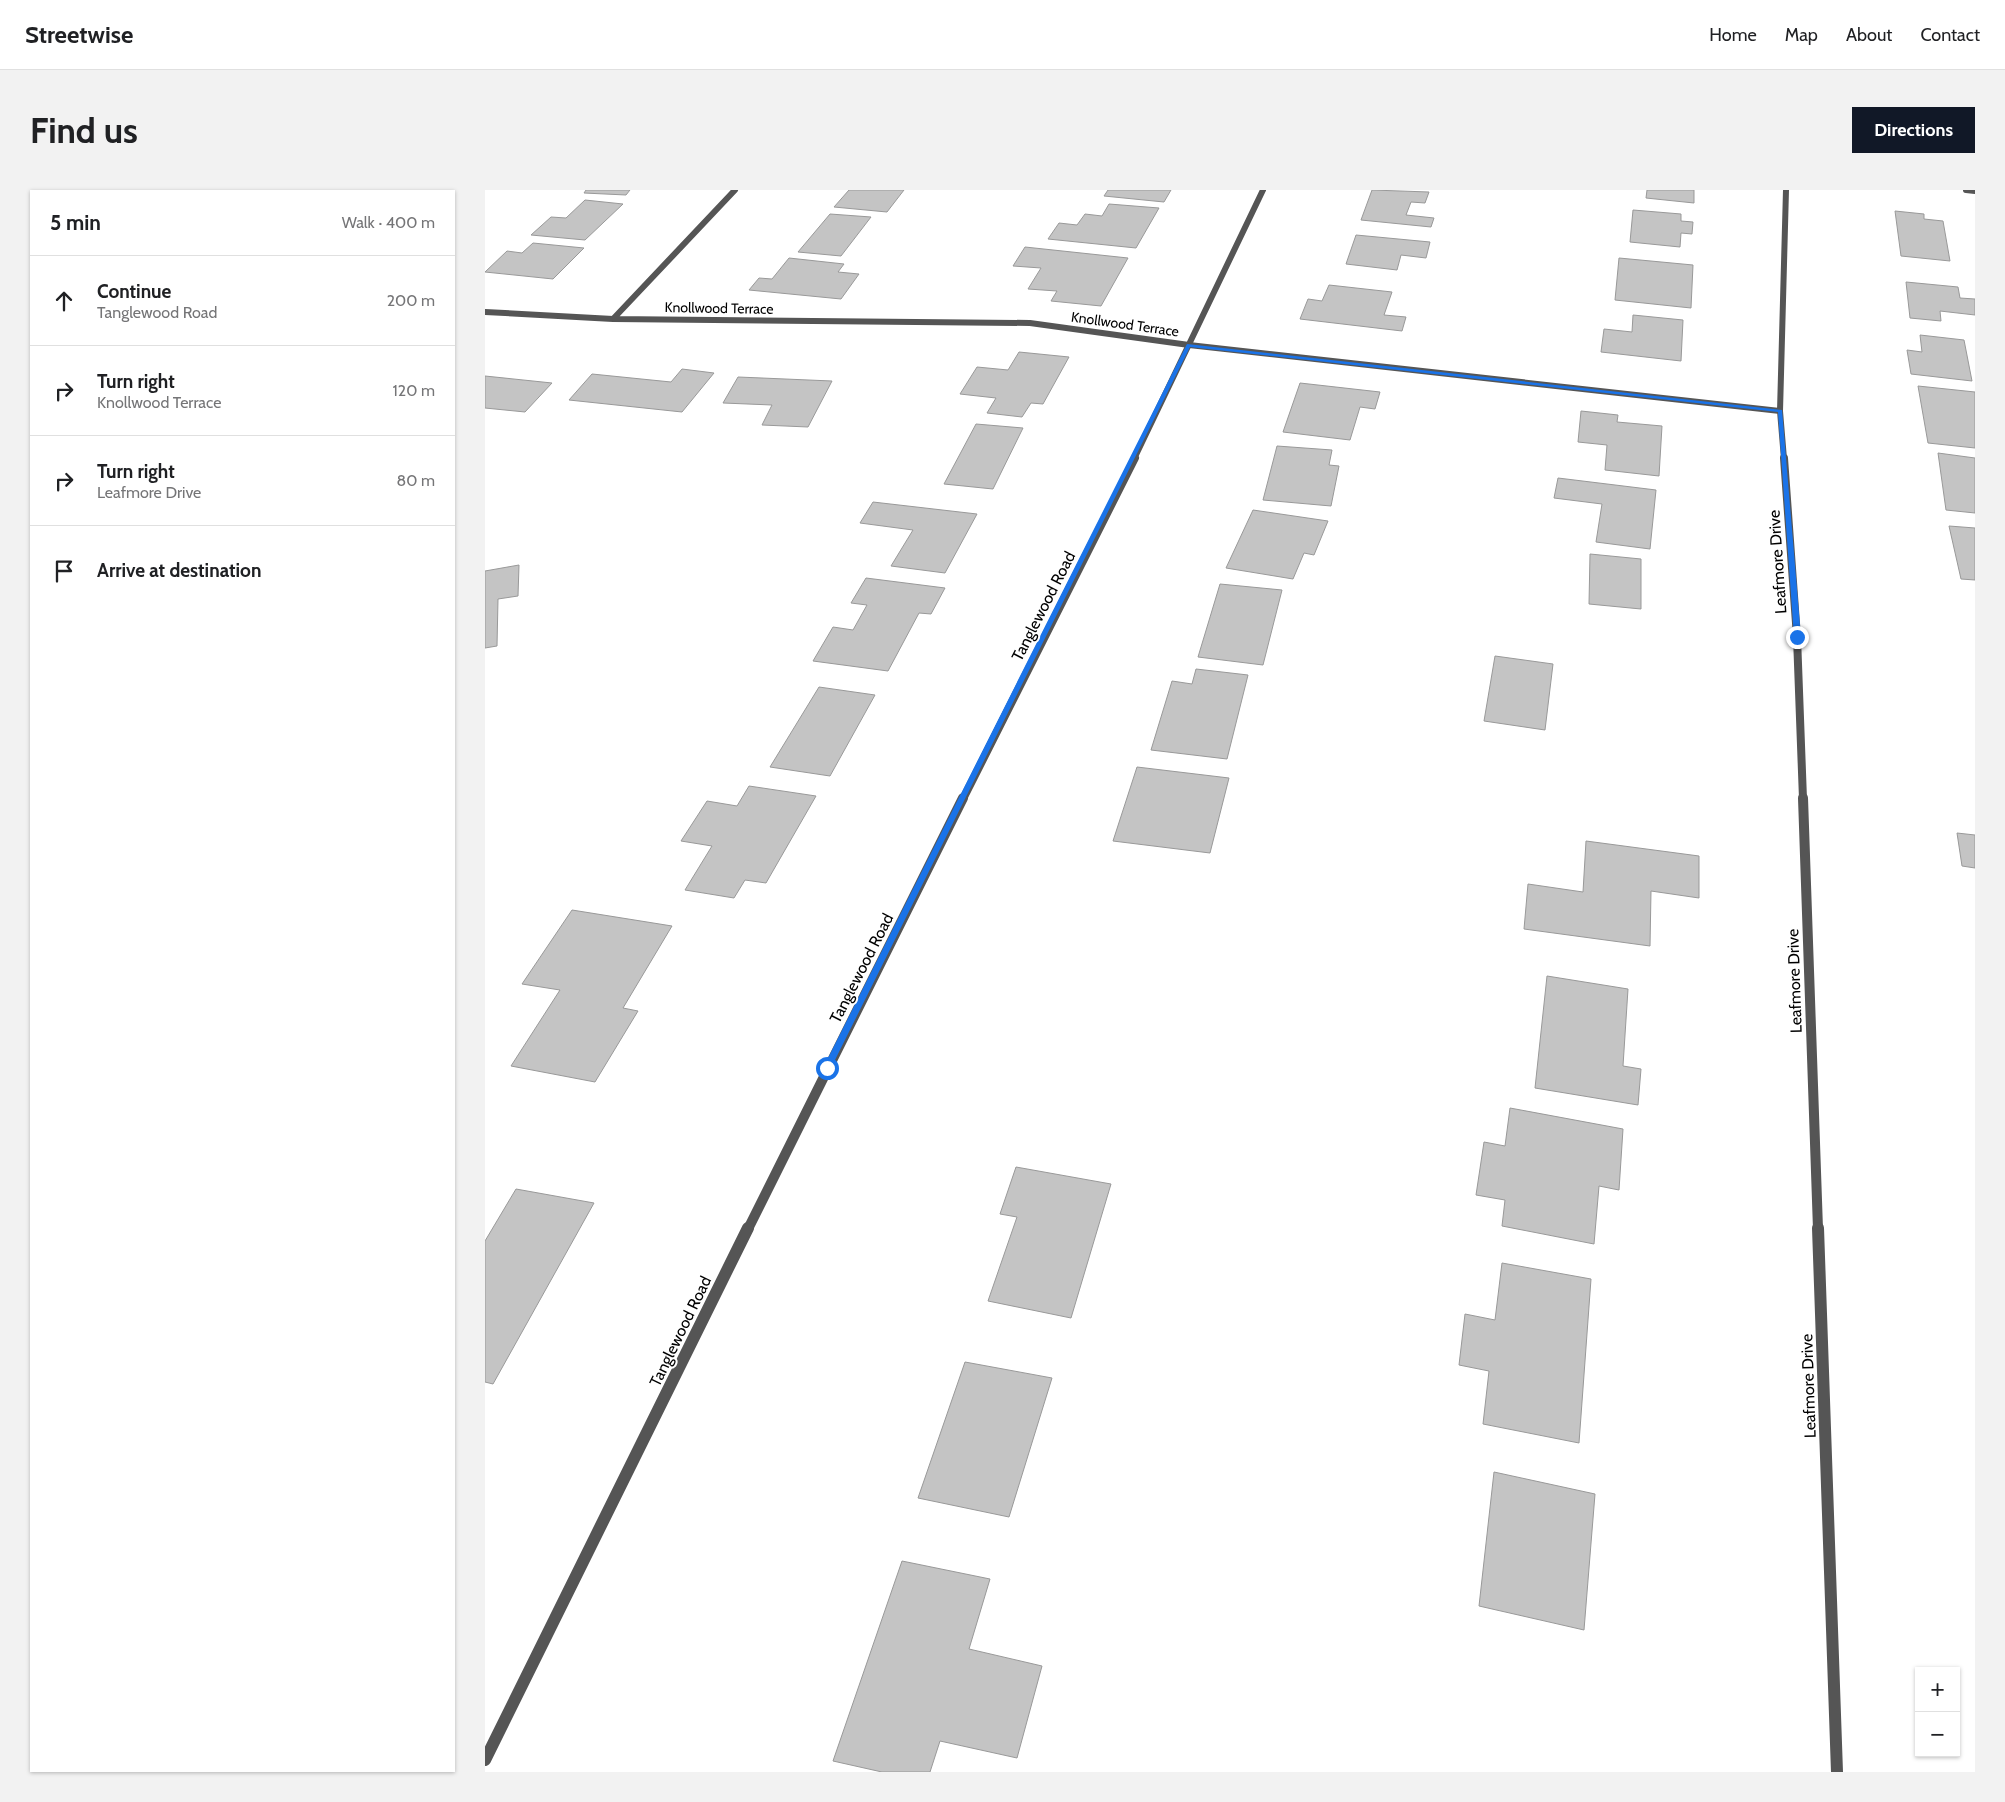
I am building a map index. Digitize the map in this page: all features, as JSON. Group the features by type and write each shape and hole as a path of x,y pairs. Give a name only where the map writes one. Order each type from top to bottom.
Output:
{"street":[{"name":"Knollwood Terrace","path":"613,319 735,190"},
{"name":"Tanglewood Road","path":"485,1760 827,1068 1145,436 1263,190"},
{"name":"Leafmore Drive","path":"1786,190 1780,411 1797,637 1837,1772"},
{"path":"1966,190 1975,191"},
{"name":"Knollwood Terrace","path":"485,312 613,319 1030,323 1189,345 1780,411"}],"building":[{"path":"586,190 630,190 626,195 584,193"},
{"path":"849,190 904,190 887,212 834,207"},
{"path":"1108,190 1171,190 1164,202 1104,196"},
{"path":"1372,190 1429,192 1425,203 1411,202 1406,215 1434,218 1431,227 1361,220"},
{"path":"1647,190 1694,190 1694,203 1646,198"},
{"path":"585,200 623,204 585,240 531,235 551,217 566,218"},
{"path":"1109,204 1159,208 1136,248 1048,239 1059,223 1077,225 1085,214 1102,216"},
{"path":"1633,210 1681,214 1681,221 1693,222 1692,234 1681,233 1680,247 1630,242"},
{"path":"1895,211 1924,214 1924,219 1943,221 1950,261 1901,256"},
{"path":"830,214 871,217 841,256 798,252"},
{"path":"1356,235 1430,242 1426,258 1401,255 1397,270 1346,264"},
{"path":"533,243 584,248 553,279 485,272 507,251 522,253"},
{"path":"1025,247 1128,258 1101,306 1051,301 1057,291 1028,289 1041,268 1013,266"},
{"path":"789,258 844,264 838,272 859,274 841,299 749,290 759,278 772,279"},
{"path":"1619,258 1693,265 1691,308 1615,300"},
{"path":"1906,282 1958,287 1960,298 1975,299 1975,315 1940,311 1941,321 1910,318"},
{"path":"1329,285 1392,292 1384,315 1406,317 1402,331 1300,319 1308,299 1322,301"},
{"path":"1633,315 1683,320 1681,361 1601,352 1604,329 1632,332"},
{"path":"1920,335 1964,340 1972,381 1911,374 1907,350 1922,352"},
{"path":"1019,352 1069,357 1043,404 1031,403 1022,417 987,413 996,398 960,394 977,367 1008,370"},
{"path":"682,369 714,373 682,412 569,400 592,374 671,382"},
{"path":"485,376 552,383 525,412 485,408"},
{"path":"738,377 832,381 808,427 762,425 772,405 723,403"},
{"path":"1300,383 1380,392 1375,409 1360,407 1350,440 1283,432"},
{"path":"1918,386 1975,392 1975,448 1928,443"},
{"path":"1581,411 1618,415 1617,422 1662,426 1659,476 1605,470 1607,445 1578,442"},
{"path":"976,424 1023,428 993,489 944,484"},
{"path":"1277,446 1332,450 1329,465 1339,466 1331,506 1263,500"},
{"path":"1938,453 1975,458 1975,513 1946,510"},
{"path":"1558,478 1656,490 1650,549 1596,542 1602,504 1554,498"},
{"path":"873,502 977,514 945,573 891,566 913,530 860,523"},
{"path":"1253,510 1328,521 1314,555 1304,553 1293,579 1226,568"},
{"path":"1949,526 1975,528 1975,580 1961,579"},
{"path":"1590,554 1641,559 1641,609 1589,604"},
{"path":"519,565 518,596 498,599 497,646 485,648 485,571"},
{"path":"866,578 945,588 931,614 919,613 888,671 813,661 833,627 853,630 867,605 851,603"},
{"path":"1220,584 1282,590 1263,665 1198,657"},
{"path":"1495,656 1553,664 1545,730 1484,721"},
{"path":"1196,669 1248,675 1227,759 1151,750 1172,681 1192,684"},
{"path":"819,687 875,695 830,776 770,767"},
{"path":"1137,767 1229,778 1210,853 1113,841"},
{"path":"749,786 816,796 766,883 745,880 734,898 685,890 712,846 681,841 707,801 737,806"},
{"path":"1957,833 1975,835 1975,868 1962,866"},
{"path":"1586,841 1699,856 1699,898 1651,891 1650,946 1524,929 1528,884 1583,892"},
{"path":"572,910 672,926 623,1008 638,1011 595,1082 511,1066 560,990 522,984"},
{"path":"1547,976 1628,989 1623,1066 1641,1069 1638,1105 1535,1088"},
{"path":"1510,1108 1623,1129 1619,1190 1599,1186 1594,1244 1502,1226 1505,1200 1476,1195 1484,1142 1505,1146"},
{"path":"1016,1167 1111,1184 1071,1318 988,1301 1017,1217 1000,1214"},
{"path":"516,1189 594,1203 493,1384 485,1382 485,1241"},
{"path":"1502,1263 1591,1279 1579,1443 1483,1424 1489,1371 1459,1365 1465,1314 1495,1320"},
{"path":"965,1362 1052,1378 1009,1517 918,1498"},
{"path":"1494,1472 1595,1494 1584,1630 1479,1606"},
{"path":"902,1561 990,1579 969,1649 1042,1666 1017,1758 940,1741 930,1772 882,1772 833,1761"}],"route":[{"path":"827,1068 1159,410 1189,345 1780,411 1797,637"}]}
